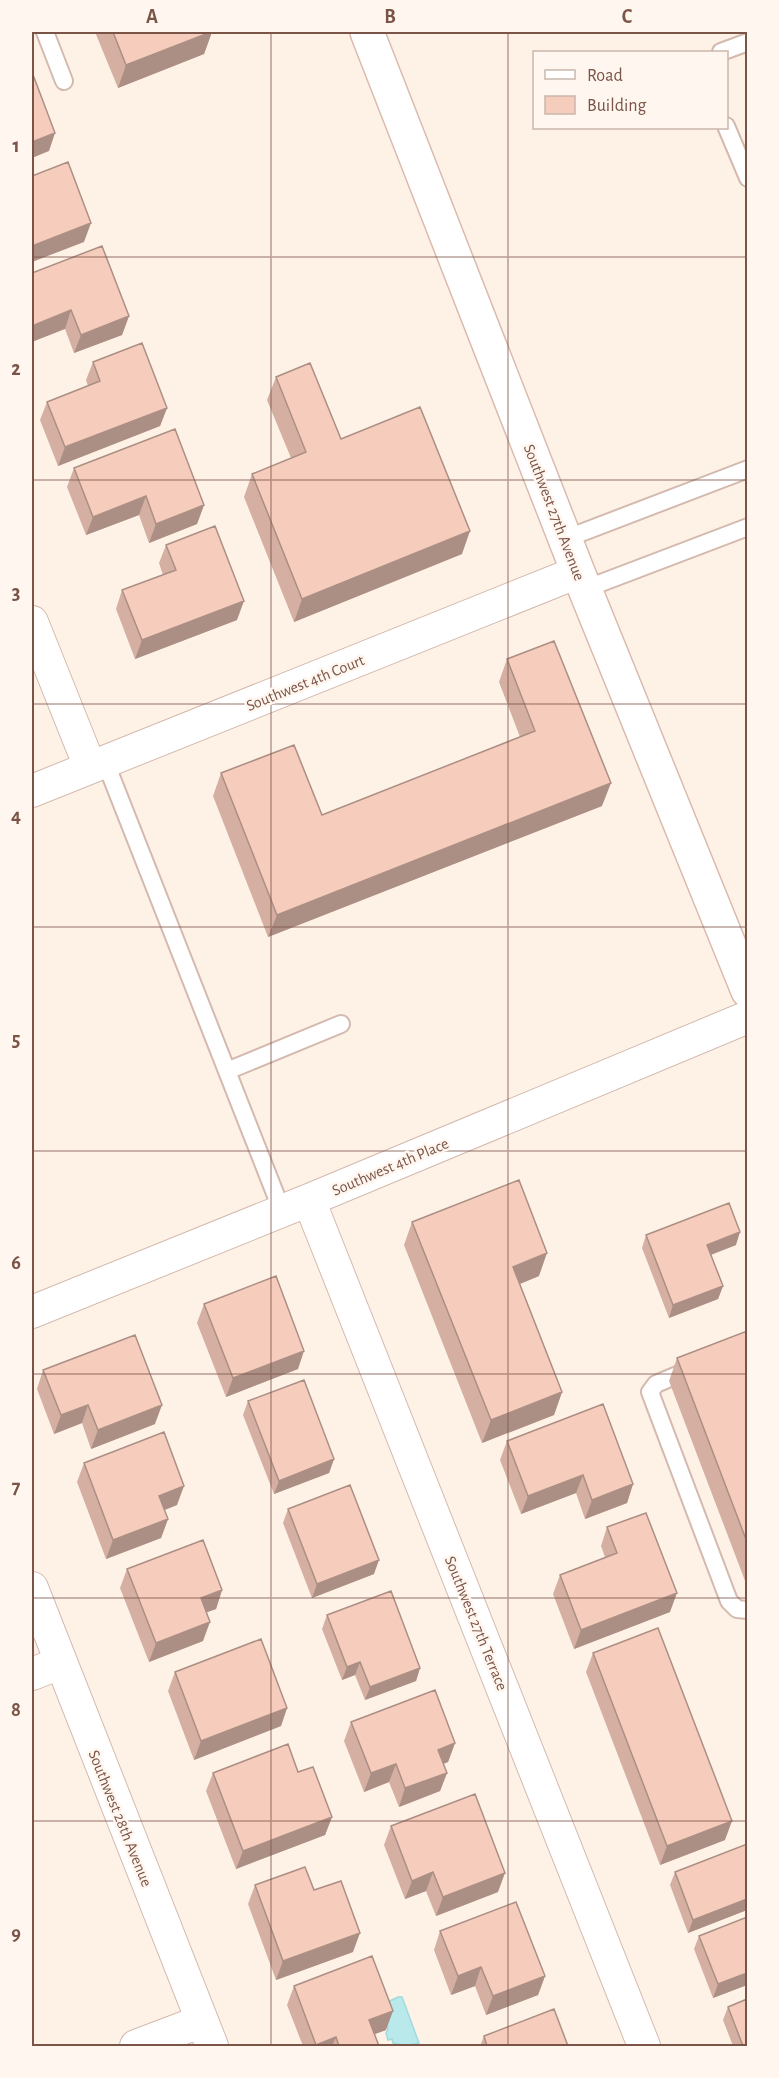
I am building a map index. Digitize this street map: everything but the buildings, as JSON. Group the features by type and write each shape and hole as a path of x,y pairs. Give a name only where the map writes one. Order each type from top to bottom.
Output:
{"street":[{"name":"Southwest 27th Avenue","path":"367,32 581,581 747,991"},
{"name":"Southwest 4th Court","path":"32,791 97,764 581,581"},
{"path":"32,622 97,764"},
{"name":"Southwest 4th Place","path":"32,1312 747,1017"},
{"name":"Southwest 27th Terrace","path":"296,1205 644,2046"},
{"name":"Southwest 28th Avenue","path":"32,1588 46,1669 207,2034"},
{"path":"136,2046 207,2034"}],"lane":[{"path":"45,32 64,81"},
{"path":"724,51 747,42"},
{"path":"727,129 747,178"},
{"path":"565,539 747,469"},
{"path":"581,581 747,527"},
{"path":"97,764 227,1071 296,1205"},
{"path":"227,1071 340,1024"},
{"path":"707,1362 656,1384 650,1392 729,1601 737,1609 747,1610"}],"water":[{"path":"402,1997 419,2043 406,2046 393,2043 392,2039 388,2040 386,2033 388,2029 380,2009 383,2004"}]}
